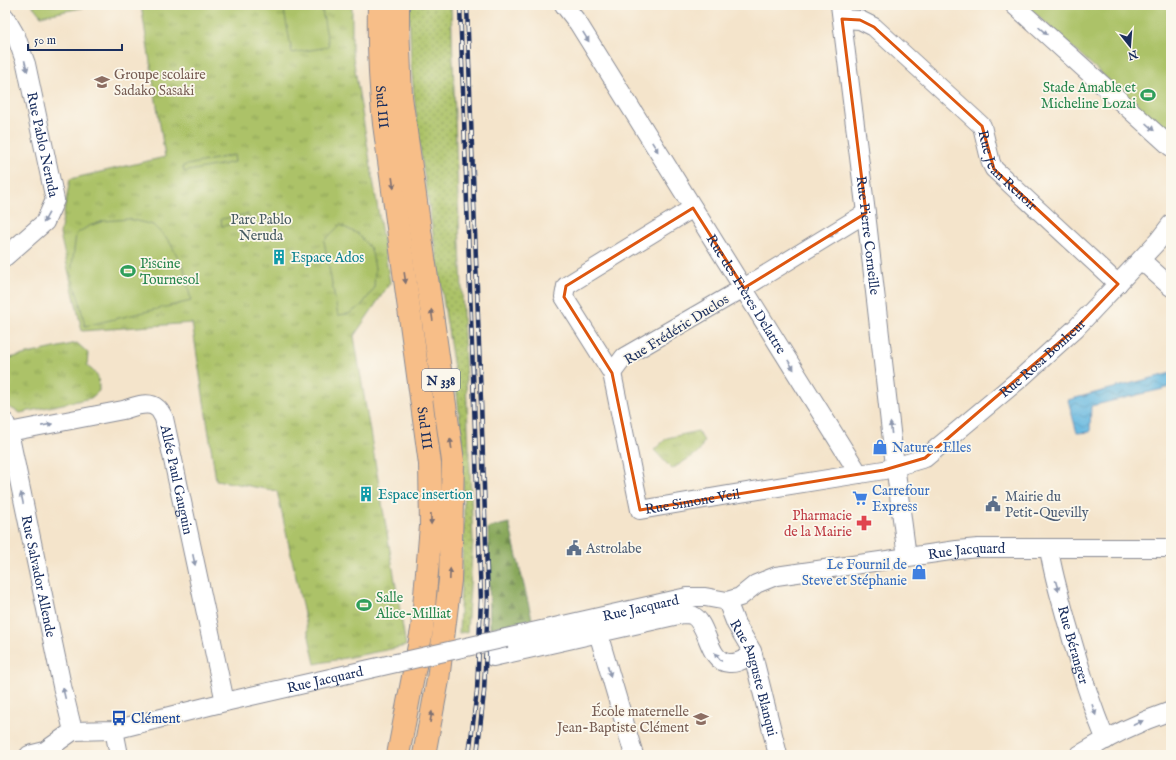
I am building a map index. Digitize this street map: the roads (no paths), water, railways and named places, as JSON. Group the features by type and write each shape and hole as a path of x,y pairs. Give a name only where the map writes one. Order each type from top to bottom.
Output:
{"highway":[{"path":"368,5 368,46 373,85 379,125 390,162"},
{"name":"Sud III","path":"379,5 378,46 380,85 430,464 431,526 422,630 398,755"},
{"name":"Sud III","path":"398,5 401,97 453,461 450,580 438,680 424,755"}],"street":[{"name":"Rue des Frères Delattre","path":"564,5 578,23 859,474"},
{"path":"1014,5 1171,147"},
{"name":"Rue Pierre Corneille","path":"841,12 895,466"},
{"name":"Rue Jean Renoir","path":"841,12 874,27 982,126 991,163 994,169 1118,284"},
{"name":"Rue Pablo Neruda","path":"5,18 16,36 23,54 55,200 45,222 5,257"},
{"path":"612,373 564,297 566,286 693,208"},
{"name":"Rue Frédéric Duclos","path":"612,373 624,358 744,288 866,213"},
{"name":"Rue Rosa Bonheur","path":"895,466 925,458 1022,377 1076,328 1141,260 1171,224"},
{"path":"1141,260 1171,287"},
{"name":"Rue Simone Veil","path":"612,373 640,510 859,474"},
{"name":"Allée Paul Gauguin","path":"7,427 123,410 140,405 151,405 158,408 166,425 224,702"},
{"name":"Rue Salvador Allende","path":"7,427 62,686 73,731"},
{"path":"859,474 884,470 895,466 907,557"},
{"name":"Rue Jacquard","path":"73,731 114,730 224,702 687,597 705,597 727,601 740,597 756,584 776,576 978,548 1171,548"},
{"name":"Rue Béranger","path":"1049,548 1051,564 1073,644 1094,713 1106,740"},
{"name":"Rue Auguste Blanqui","path":"727,601 736,624 752,651 778,755"},
{"path":"493,657 683,614 691,614 697,618 716,656 723,662 730,664 753,655"},
{"path":"598,633 634,755"},
{"path":"1079,755 1116,733 1145,720 1171,711"},
{"path":"114,730 120,755"},
{"path":"36,754 73,731"}],"water":[{"path":"1171,373 1171,387 1091,406 1090,432 1077,433 1068,400"}],"railway":[{"path":"460,5 481,600 477,691 469,755"},
{"path":"467,5 488,600 484,692 477,755"}],"place":[{"name":"Groupe scolaire Sadako Sasaki","path":"102,82"},
{"name":"Stade Amable et Micheline Lozai","path":"1148,95"},
{"name":"Espace Ados","path":"279,257"},
{"name":"Piscine Tournesol","path":"128,271"},
{"name":"Nature...Elles","path":"880,447"},
{"name":"Espace insertion","path":"366,494"},
{"name":"Carrefour Express","path":"860,498"},
{"name":"Mairie du Petit-Quevilly","path":"993,504"},
{"name":"Pharmacie de la Mairie","path":"864,523"},
{"name":"Astrolabe","path":"574,548"},
{"name":"Le Fournil de Steve et Stéphanie","path":"919,572"},
{"name":"Salle Alice-Milliat","path":"364,605"},
{"name":"Clément","path":"119,718"},
{"name":"École maternelle Jean-Baptiste Clément","path":"701,719"}],"park label":[{"name":"Parc Pablo Neruda","path":"261,228"}]}
